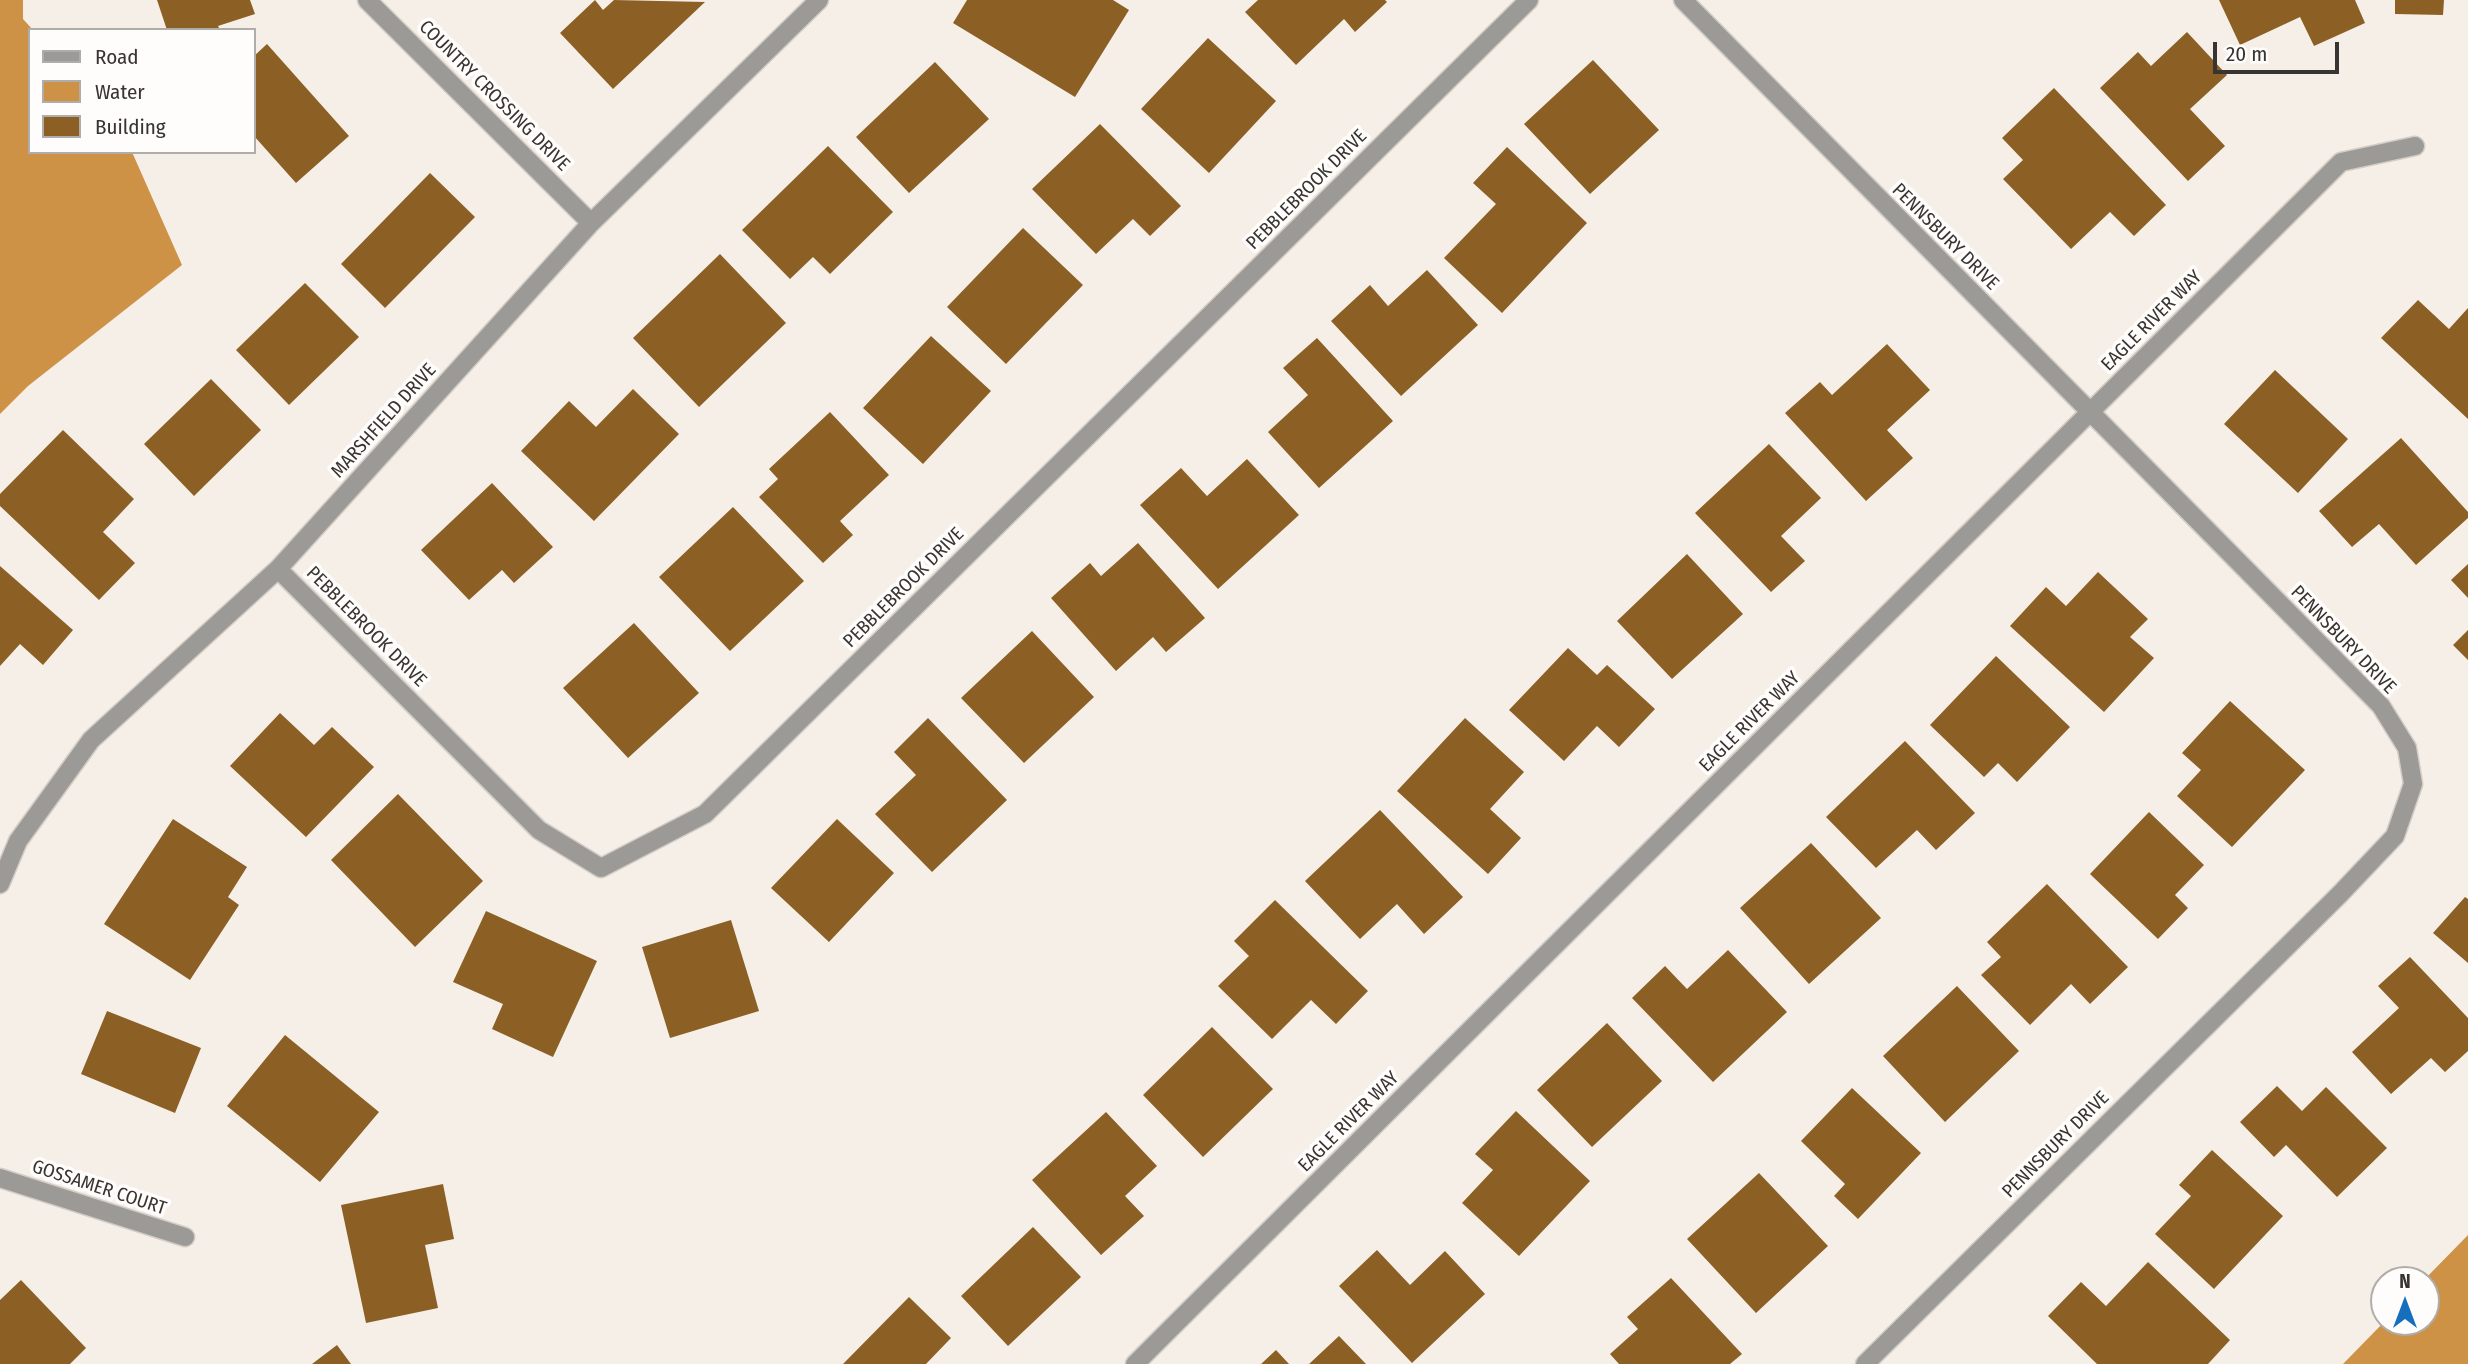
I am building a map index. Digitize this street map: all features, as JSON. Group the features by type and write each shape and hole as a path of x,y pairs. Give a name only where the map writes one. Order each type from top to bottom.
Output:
{"street":[{"name":"COUNTRY CROSSING DRIVE","path":"367,0 591,223"},
{"name":"MARSHFIELD DRIVE","path":"0,884 18,841 91,740 278,569 591,223 819,0"},
{"name":"PEBBLEBROOK DRIVE","path":"278,569 539,830 601,868 705,814 1529,0"},
{"name":"PENNSBURY DRIVE","path":"1683,0 2381,706 2407,748 2413,784 2395,836 2350,884 1865,1364"},
{"name":"EAGLE RIVER WAY","path":"1135,1364 2341,162 2415,146"},
{"name":"GOSSAMER COURT","path":"0,1178 184,1237"}],"water":[{"path":"0,0 23,0 23,19 31,28 28,28 28,154 133,154 182,265 28,386 0,414"},
{"path":"2468,1235 2468,1364 2343,1364 2370,1336 2440,1336 2440,1266 2438,1266"}],"building":[{"path":"157,0 250,0 255,14 218,26 219,28 166,28"},
{"path":"595,0 603,10 614,0 705,2 613,89 560,33"},
{"path":"967,0 1113,0 1129,10 1075,97 953,23"},
{"path":"1258,0 1387,2 1355,32 1344,19 1296,65 1245,12"},
{"path":"2219,0 2355,0 2365,23 2314,46 2300,17 2240,45"},
{"path":"2395,0 2444,0 2443,15 2395,14"},
{"path":"2187,32 2227,75 2190,109 2225,146 2188,181 2100,88 2138,52 2151,66"},
{"path":"1208,38 1276,101 1209,173 1141,109"},
{"path":"267,44 349,136 296,183 256,138 256,54"},
{"path":"1593,60 1659,130 1590,194 1524,124"},
{"path":"935,62 989,119 909,193 856,137"},
{"path":"2054,88 2166,205 2134,236 2110,212 2071,249 2003,179 2023,160 2002,138"},
{"path":"1100,124 1181,206 1150,236 1133,219 1096,254 1032,189"},
{"path":"828,146 893,212 830,274 813,257 790,279 742,230"},
{"path":"1507,147 1587,223 1502,313 1444,258 1496,204 1473,183"},
{"path":"430,173 475,217 385,308 341,264"},
{"path":"1023,228 1083,285 1006,364 947,307"},
{"path":"720,254 786,323 699,407 633,338"},
{"path":"1427,270 1478,325 1401,396 1331,321 1370,285 1388,306"},
{"path":"305,283 359,337 289,405 236,350"},
{"path":"2418,300 2449,329 2468,308 2468,419 2381,338"},
{"path":"931,336 991,391 923,464 863,408"},
{"path":"1317,338 1393,421 1319,488 1268,432 1308,395 1283,368"},
{"path":"1887,344 1930,390 1887,430 1913,458 1866,501 1785,413 1820,382 1832,395"},
{"path":"2275,370 2348,439 2298,493 2224,424"},
{"path":"211,379 261,430 194,496 144,444"},
{"path":"633,389 679,434 594,521 521,451 569,401 596,427"},
{"path":"830,412 889,475 840,521 853,535 823,563 759,497 778,479 769,469"},
{"path":"63,430 134,499 103,532 135,563 99,600 0,506 0,494"},
{"path":"2401,438 2468,512 2468,518 2416,565 2379,524 2352,547 2319,511"},
{"path":"1769,444 1821,498 1781,536 1805,561 1771,592 1695,513"},
{"path":"1247,459 1299,515 1218,589 1140,505 1181,468 1207,496"},
{"path":"492,483 553,547 514,583 502,570 469,600 421,550"},
{"path":"733,507 804,581 730,651 659,577"},
{"path":"1138,543 1205,618 1166,652 1153,637 1116,671 1051,598 1090,563 1101,576"},
{"path":"1687,554 1743,614 1672,679 1617,621"},
{"path":"2468,564 2468,598 2451,580"},
{"path":"0,566 73,630 43,665 20,644 0,666"},
{"path":"2098,572 2148,619 2130,637 2154,658 2104,712 2010,626 2046,587 2066,606"},
{"path":"634,623 699,693 628,758 563,688"},
{"path":"2468,630 2468,660 2453,645"},
{"path":"1032,631 1094,697 1024,763 961,698"},
{"path":"1568,648 1597,675 1607,665 1655,709 1619,747 1597,726 1564,761 1509,710"},
{"path":"1996,656 2070,727 2017,782 1998,763 1984,777 1930,725"},
{"path":"2230,701 2305,770 2232,847 2177,796 2201,770 2182,753"},
{"path":"280,713 314,745 332,727 374,767 306,837 230,766"},
{"path":"928,718 1007,800 932,872 875,814 916,775 894,752"},
{"path":"1465,718 1524,772 1490,809 1521,838 1488,874 1397,791"},
{"path":"1905,741 1975,813 1936,850 1917,830 1876,868 1826,817"},
{"path":"398,794 483,881 415,947 331,860"},
{"path":"1380,810 1463,897 1424,934 1397,904 1360,939 1305,881"},
{"path":"2149,812 2204,865 2175,895 2188,908 2158,939 2090,874"},
{"path":"173,819 247,867 228,897 239,905 190,980 104,924"},
{"path":"837,819 894,873 829,942 771,888"},
{"path":"1811,843 1881,918 1809,984 1740,908"},
{"path":"2047,884 2128,967 2090,1004 2071,984 2030,1025 1981,975 2001,957 1987,942"},
{"path":"2465,897 2468,899 2468,963 2433,933"},
{"path":"1275,900 1368,991 1336,1024 1311,1000 1272,1039 1218,986 1249,956 1234,941"},
{"path":"486,911 597,961 553,1057 492,1029 503,1004 453,982"},
{"path":"731,920 759,1011 670,1038 642,947"},
{"path":"1728,950 1787,1012 1713,1082 1632,998 1665,966 1687,989"},
{"path":"2410,957 2468,1018 2468,1051 2445,1072 2431,1058 2391,1094 2352,1052 2399,1008 2378,986"},
{"path":"1957,986 2019,1051 1945,1122 1883,1056"},
{"path":"107,1011 201,1048 175,1113 81,1074"},
{"path":"1607,1023 1662,1081 1592,1147 1537,1090"},
{"path":"1212,1027 1273,1089 1203,1157 1143,1095"},
{"path":"285,1035 379,1112 320,1182 227,1106"},
{"path":"2277,1086 2302,1111 2326,1087 2387,1148 2337,1197 2286,1145 2274,1157 2240,1122"},
{"path":"1852,1088 1921,1153 1858,1219 1834,1196 1845,1184 1801,1141"},
{"path":"1516,1111 1590,1181 1519,1256 1462,1203 1493,1170 1475,1154"},
{"path":"1106,1112 1157,1166 1125,1196 1144,1216 1101,1255 1032,1180"},
{"path":"2212,1150 2283,1216 2214,1289 2155,1234 2191,1196 2179,1185"},
{"path":"1759,1173 1828,1246 1756,1313 1687,1239"},
{"path":"443,1184 454,1239 425,1245 438,1308 366,1323 341,1205"},
{"path":"1033,1227 1081,1277 1008,1346 961,1296"},
{"path":"1377,1250 1410,1285 1445,1251 1485,1294 1412,1363 1339,1286"},
{"path":"2148,1262 2230,1340 2208,1364 2097,1364 2048,1316 2081,1282 2106,1306"},
{"path":"1671,1278 1742,1354 1730,1364 1619,1364 1610,1354 1638,1329 1627,1317"},
{"path":"21,1280 86,1348 70,1364 0,1364 0,1300"},
{"path":"909,1297 951,1338 926,1364 843,1364"},
{"path":"1339,1336 1366,1364 1309,1364"},
{"path":"337,1345 351,1364 312,1364"},
{"path":"1276,1350 1289,1364 1261,1364"}]}
